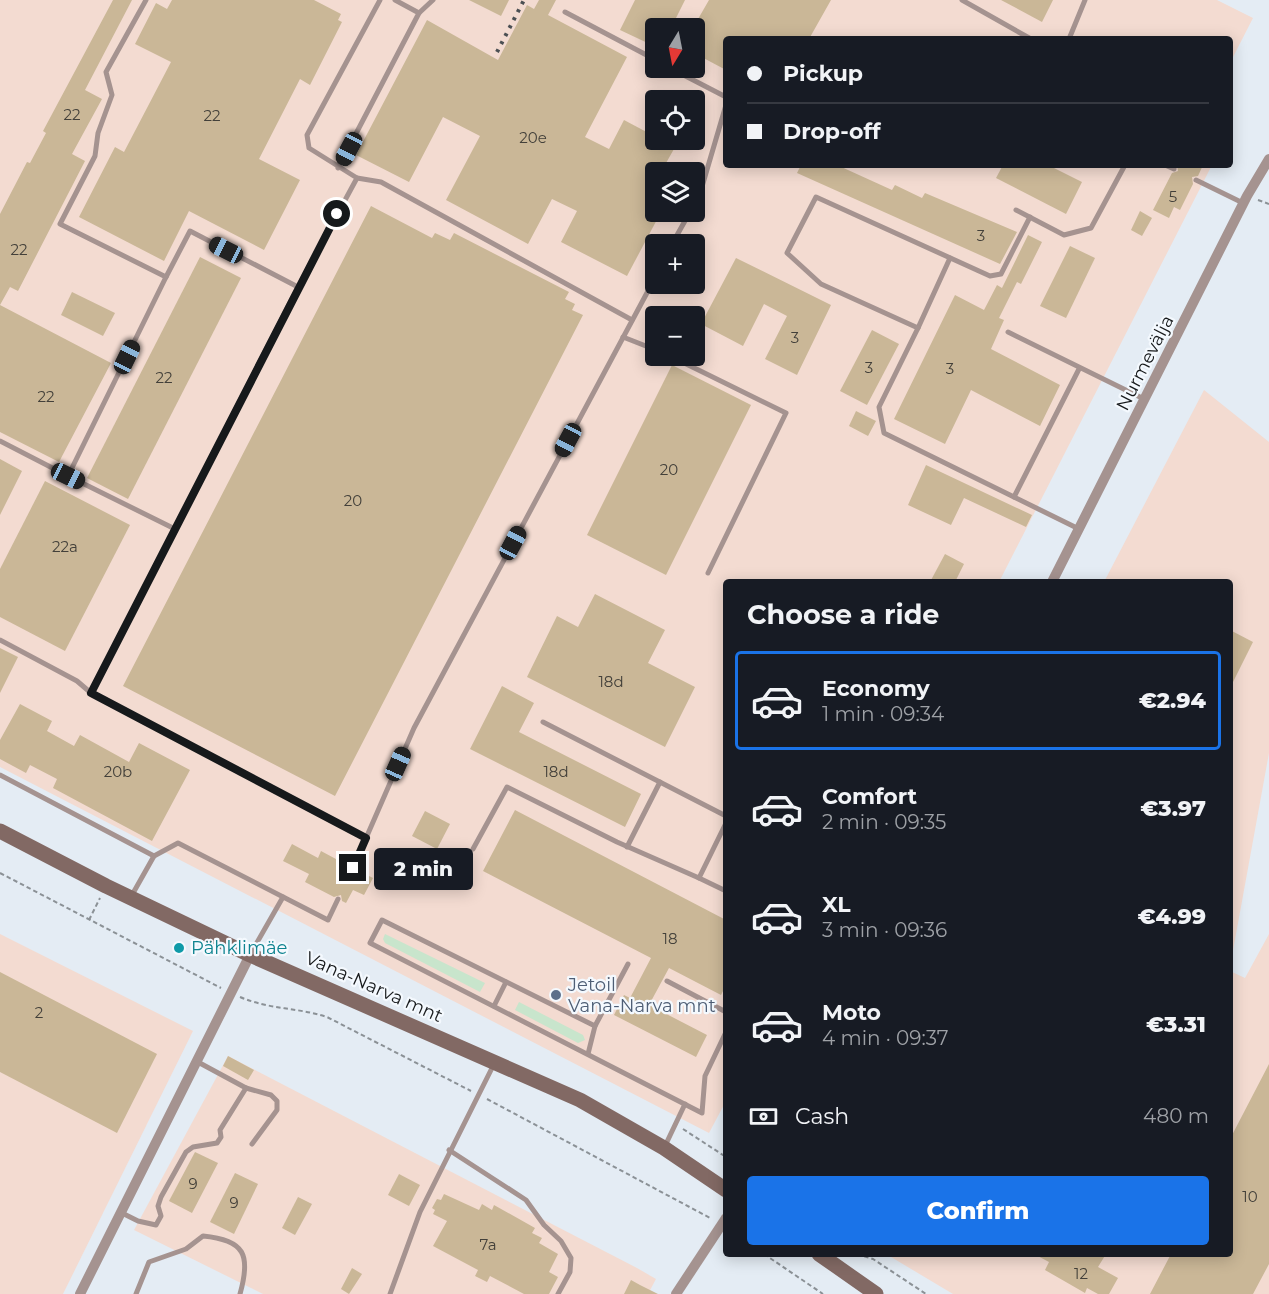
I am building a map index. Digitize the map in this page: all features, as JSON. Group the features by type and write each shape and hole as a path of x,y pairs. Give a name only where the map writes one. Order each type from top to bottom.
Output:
{"main road":[{"name":"Vana-Narva mnt","path":"0,831 250,955 580,1100 664,1148 723,1188"},
{"path":"823,1257 876,1294"}],"street":[{"name":"Nurmevälja","path":"1054,579 1243,203 1269,159"},
{"path":"80,1294 229,992 250,955"},
{"path":"676,1294 723,1223"}],"lane":[{"path":"146,0 106,72 112,95 98,133 95,156 60,224 166,277"},
{"path":"380,0 307,135 309,148 338,168 357,178 381,182 632,320"},
{"path":"395,0 419,14"},
{"path":"338,168 419,14 433,0"},
{"path":"962,0 1026,36"},
{"path":"1070,36 1085,0"},
{"path":"565,12 645,54"},
{"path":"689,78 723,95"},
{"path":"705,176 723,115"},
{"path":"1016,210 1064,235 1091,228 1123,168"},
{"path":"91,693 298,287 357,178"},
{"path":"1196,180 1243,203"},
{"path":"918,328 821,284 787,253 816,197 990,276 1001,274 1030,217"},
{"path":"68,476 190,231 298,287"},
{"path":"950,258 879,407 884,433 1079,529"},
{"path":"353,868 414,728 646,294"},
{"path":"1008,332 1145,400"},
{"path":"623,337 645,346"},
{"path":"690,366 786,414 708,573"},
{"path":"1014,497 1079,369"},
{"path":"0,441 175,528"},
{"path":"0,640 77,681 91,693 366,838"},
{"path":"543,722 723,814"},
{"path":"0,775 154,856"},
{"path":"627,847 660,782"},
{"path":"473,849 507,787 627,847 723,890"},
{"path":"699,878 723,829"},
{"path":"131,897 154,856 178,843 328,920 338,899"},
{"path":"250,955 283,897"},
{"path":"596,1026 382,920 370,943 702,1113 705,1076 723,1038"},
{"path":"588,1054 596,1026 628,964"},
{"path":"667,981 723,1010"},
{"path":"494,1006 506,982"},
{"path":"196,1061 246,1088 271,1095 278,1101 277,1110 252,1144"},
{"path":"390,1294 420,1212 495,1061"},
{"path":"121,1212 138,1221 156,1225 161,1216 158,1206 160,1197 186,1152 193,1147 217,1143 221,1137 220,1130 246,1088"},
{"path":"664,1148 685,1104"},
{"path":"449,1150 525,1200 544,1225 561,1242 571,1258 570,1272 558,1294"},
{"path":"136,1294 148,1262 186,1249 202,1236 220,1238 239,1248 247,1265 240,1294"}],"path":[{"path":"0,873 229,992 261,1006 314,1013 327,1017 723,1221"},
{"path":"90,920 102,893"},
{"path":"676,1124 723,1155"},
{"path":"768,1257 823,1294"},
{"path":"867,1257 926,1294"}],"shaded area":[{"path":"0,0 1217,0 1253,18 1233,57 1233,36 723,36 723,168 1210,168 1001,579 723,579 723,1107 709,1133 0,767"},
{"path":"1204,390 1269,442 1269,753 1233,951 1233,579 1106,579"},
{"path":"0,934 193,1031 63,1294 0,1294"},
{"path":"1269,934 1269,1294 953,1294 891,1257 1233,1257 1233,972 1245,978"},
{"path":"228,1056 637,1268 656,1279 648,1294 263,1294 134,1230"}],"green space":[{"path":"385,934 485,983 480,992 385,943 383,939"},
{"path":"519,1002 583,1035 585,1040 578,1043 515,1010"}],"building":[{"path":"113,0 132,0 85,90 102,99 72,154 85,161 18,291 10,287 0,305 0,214 27,162 30,163 46,133 43,131"},
{"path":"172,0 314,0 341,14 338,20 342,22 310,85 300,79 259,159 300,180 264,250 189,211 164,261 79,217 115,147 124,152 171,62 135,44 156,3 167,9"},
{"path":"469,0 509,0 501,16"},
{"path":"539,0 556,0 548,15 627,57 585,137 609,149 624,120 645,131 645,150 673,150 667,162 645,162 645,222 656,222 649,234 645,234 645,242 627,276 561,242 577,211 552,199 528,244 446,200 480,136 443,117 409,182 356,155 427,20 498,60 527,5 534,9"},
{"path":"635,0 685,0 676,18 645,18 645,42 620,30"},
{"path":"709,0 831,0 811,36 723,36 723,68 705,59 705,18 699,18"},
{"path":"1001,0 1053,0 1042,22"},
{"path":"800,168 844,168 892,190 895,185 922,198 925,193 1017,232 1000,264 797,173"},
{"path":"1001,168 1054,168 1082,182 1066,214 996,178"},
{"path":"1178,168 1202,168 1198,176 1192,177 1193,184 1180,210 1174,207 1169,218 1153,210 1172,173 1178,171"},
{"path":"371,206 432,238 435,233 450,240 454,233 569,292 565,299 575,304 572,310 583,315 335,796 123,686"},
{"path":"1140,211 1152,218 1142,236 1131,230"},
{"path":"1028,235 1042,242 1021,284 1017,282 999,318 1004,320 991,349 1060,385 1040,426 971,390 945,444 894,419 955,295 984,310 997,285 1002,288"},
{"path":"1070,246 1095,258 1066,318 1040,306"},
{"path":"200,257 241,278 128,499 87,478"},
{"path":"736,258 831,305 797,375 765,359 787,316 764,304 743,346 705,326 705,316"},
{"path":"72,292 115,313 103,336 61,315"},
{"path":"0,305 111,363 59,462 0,432"},
{"path":"872,330 899,344 867,405 840,391"},
{"path":"672,366 751,405 666,575 587,535"},
{"path":"856,411 876,421 868,436 849,426"},
{"path":"0,459 22,471 0,515"},
{"path":"926,465 1032,515 1026,527 964,498 951,525 908,505"},
{"path":"45,481 130,525 65,651 0,617 0,569"},
{"path":"945,554 964,564 956,579 932,579"},
{"path":"595,594 665,630 648,663 695,687 665,747 527,677 557,616 578,627"},
{"path":"1233,632 1253,642 1233,682"},
{"path":"0,648 18,657 0,693"},
{"path":"502,686 534,703 519,732 641,794 625,827 470,749"},
{"path":"20,704 52,721 47,731 74,746 80,735 129,762 139,743 190,770 152,841 53,788 57,779 30,765 26,773 0,759 0,740"},
{"path":"515,810 723,918 723,991 721,995 669,968 649,1005 707,1035 696,1057 614,1015 624,995 630,998 651,958 483,871"},
{"path":"425,811 450,824 437,849 412,836"},
{"path":"292,844 318,858 321,851 349,866 351,872 357,870 373,878 364,895 353,890 346,903 342,901 341,895 334,897 305,882 309,874 283,861"},
{"path":"0,972 157,1054 117,1133 0,1072"},
{"path":"228,1056 254,1070 248,1080 223,1066"},
{"path":"1269,1064 1269,1264 1253,1294 1150,1294 1169,1257 1233,1257 1233,1133"},
{"path":"195,1152 218,1163 192,1213 169,1201"},
{"path":"235,1173 258,1184 234,1234 210,1222"},
{"path":"399,1174 420,1185 409,1206 388,1195"},
{"path":"444,1194 479,1210 482,1204 492,1210 494,1205 535,1228 532,1233 542,1238 539,1243 558,1254 549,1272 558,1277 549,1294 524,1294 490,1276 487,1282 475,1276 478,1270 433,1246 447,1221 433,1214 435,1210 432,1208 437,1199 441,1200"},
{"path":"298,1197 312,1204 295,1235 282,1228"},
{"path":"1040,1257 1104,1257 1098,1267 1118,1278 1109,1294 1098,1294 1087,1288 1085,1293 1045,1270 1049,1262"},
{"path":"352,1268 362,1274 349,1294 341,1289"},
{"path":"631,1280 640,1285 658,1294 624,1294"}],"railway":[{"path":"497,52 524,0"}],"place":[{"name":"Pähklimäe","path":"179,948"},
{"name":"Jetoil Vana-Narva mnt","path":"556,995"}],"route":[{"path":"337,214 91,693 366,838 353,868"}]}
